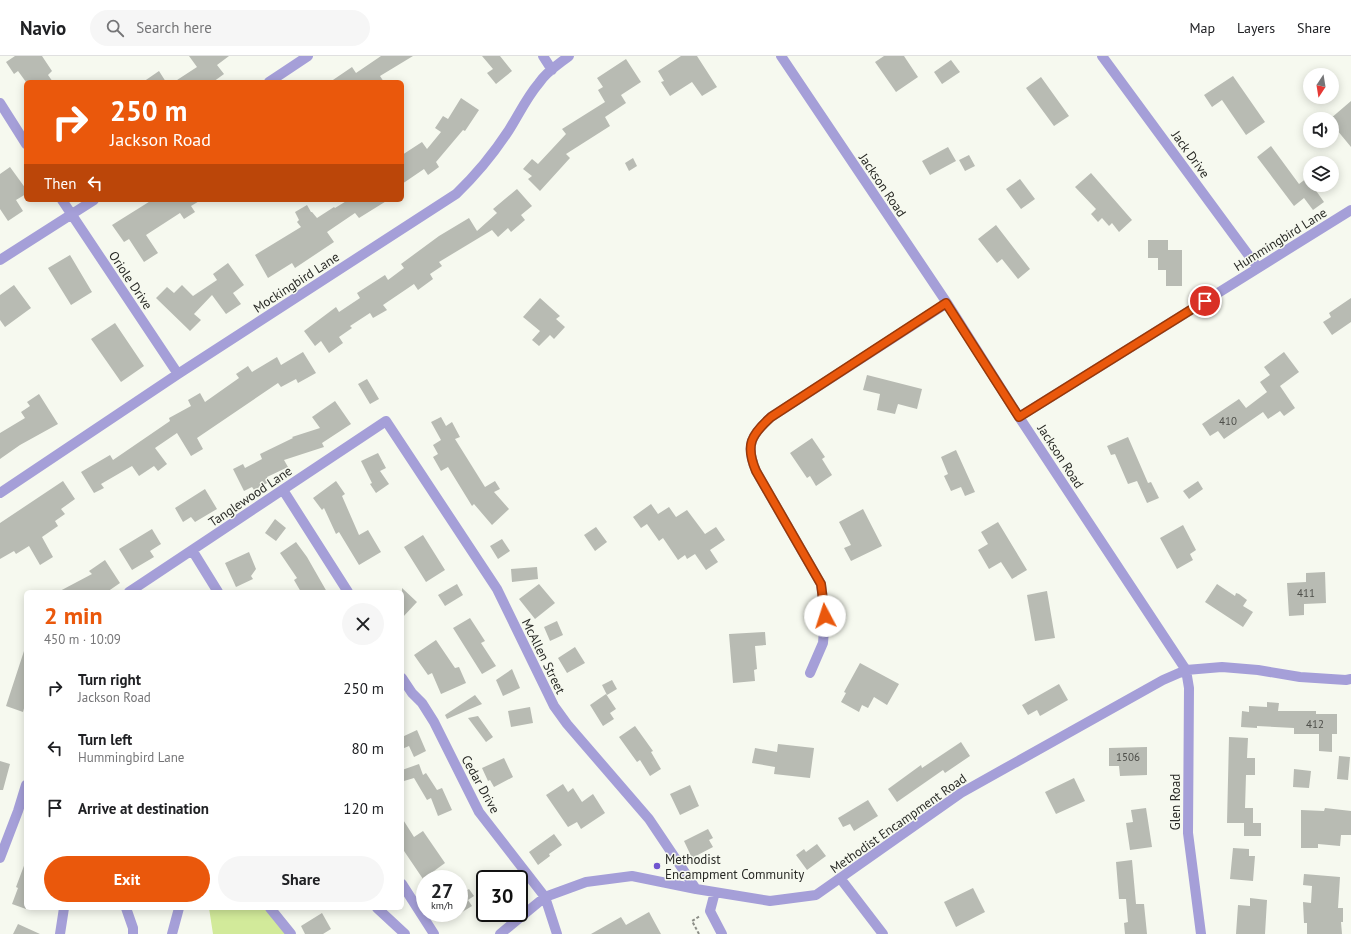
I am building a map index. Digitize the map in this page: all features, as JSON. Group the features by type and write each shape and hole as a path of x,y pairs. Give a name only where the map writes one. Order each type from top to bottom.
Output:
{"street":[{"path":"272,80 308,56"},
{"path":"543,56 552,70"},
{"name":"Mockingbird Lane","path":"0,493 178,374 456,194 477,174 510,130 539,81 569,56"},
{"name":"Jackson Road","path":"781,56 946,303 1019,417 1186,670"},
{"name":"Jack Drive","path":"1102,56 1258,268"},
{"path":"0,103 24,141"},
{"name":"Oriole Drive","path":"63,202 178,374"},
{"path":"0,260 91,202"},
{"name":"Hummingbird Lane","path":"1019,417 1351,210"},
{"path":"810,673 823,643 825,611 821,584 756,471 750,455 752,439 760,427 771,417 946,303"},
{"name":"Tanglewood Lane","path":"132,590 386,421"},
{"name":"McAllen Street","path":"386,421 497,589 554,706 567,724 649,819 696,889"},
{"path":"283,490 347,590"},
{"path":"192,550 217,590"},
{"name":"Methodist Encampment Road","path":"500,934 545,897 586,882 632,876 696,889 770,901 816,895 961,793 1163,680 1186,670 1222,667 1258,670 1300,677 1351,679"},
{"name":"Glen Road","path":"1186,670 1189,688 1188,833 1201,934"},
{"name":"Cedar Drive","path":"404,681 412,693 422,703 434,722 478,812 545,897"},
{"path":"0,858 24,792"},
{"path":"840,878 883,934"},
{"path":"404,887 434,934"},
{"path":"715,892 710,911 722,934"},
{"path":"545,897 557,934"},
{"path":"60,934 64,910"},
{"path":"127,910 133,928 133,934"},
{"path":"172,934 178,910"},
{"path":"272,910 291,934"},
{"path":"380,910 405,934"}],"path":[{"path":"699,934 692,921 710,911"}],"green space":[{"path":"209,910 268,910 287,934 213,934"}],"building":[{"path":"15,56 42,56 52,71 48,75 52,80 25,80 18,71 14,74 6,62"},
{"path":"189,56 229,56 217,65 224,74 216,80 177,80 197,67"},
{"path":"381,56 413,56 380,76 383,80 333,80 352,67 356,73"},
{"path":"482,56 500,56 512,71 496,84 487,73 493,69"},
{"path":"681,56 697,56 717,87 702,96 692,82 670,96 661,82 664,81 658,71"},
{"path":"884,56 904,56 918,77 896,92 875,62"},
{"path":"626,59 641,82 621,95 626,103 605,117 610,126 566,154 570,158 540,191 528,179 532,176 523,169 532,159 538,164 566,134 562,129 605,102 598,90 603,87 597,78"},
{"path":"951,60 960,72 942,84 934,72"},
{"path":"159,71 165,80 146,80"},
{"path":"1233,76 1265,122 1246,135 1222,100 1212,107 1204,95"},
{"path":"1041,77 1069,116 1054,126 1026,88"},
{"path":"461,98 479,110 465,131 463,130 436,162 439,167 428,175 424,169 404,183 404,154 422,142 427,149 441,132 435,128 443,116 448,119"},
{"path":"1351,101 1351,147 1339,132 1338,112"},
{"path":"1271,146 1299,184 1303,181 1303,192 1317,192 1324,202 1313,210 1304,198 1294,206 1257,157"},
{"path":"948,147 956,161 930,175 922,161"},
{"path":"969,155 975,166 965,171 959,160"},
{"path":"633,158 637,166 629,171 625,163"},
{"path":"10,167 24,186 24,195 16,200 23,211 8,221 0,209 0,174"},
{"path":"1091,173 1132,220 1119,232 1112,223 1109,226 1102,218 1098,222 1091,214 1096,209 1075,187"},
{"path":"1020,179 1035,199 1021,209 1006,189"},
{"path":"517,189 532,206 521,215 525,220 511,232 508,228 498,237 492,230 439,262 442,266 430,274 433,279 418,290 414,284 383,305 387,310 373,318 370,313 350,326 352,328 339,337 343,343 329,353 321,341 315,346 304,331 336,307 339,312 360,298 357,293 385,275 388,280 404,268 401,264 439,236 469,218 477,231 497,213 493,209"},
{"path":"149,202 198,202 191,206 195,212 184,219 180,213 146,235 158,253 144,262 129,239 124,242 112,225"},
{"path":"345,202 385,202 359,218 355,213 327,232 334,242 295,268 292,263 268,278 255,255 301,227 297,222 299,220 295,212 307,205 317,218 334,207 335,208"},
{"path":"996,225 1030,269 1018,279 1002,259 997,263 978,239"},
{"path":"1148,240 1168,240 1168,250 1182,250 1182,286 1166,286 1166,270 1158,270 1158,258 1148,258"},
{"path":"70,255 92,292 71,305 48,268"},
{"path":"228,263 244,285 233,293 241,304 226,314 212,295 194,314 201,320 190,331 156,298 167,287 174,293 182,285 193,296 217,280 213,274"},
{"path":"14,285 31,308 5,327 0,320 0,295"},
{"path":"540,298 560,316 556,319 565,327 554,339 550,335 539,346 532,340 540,331 523,317"},
{"path":"1351,298 1351,322 1332,335 1323,322 1331,317 1329,313"},
{"path":"115,323 144,366 121,382 91,339"},
{"path":"303,352 316,373 298,383 296,379 281,387 278,383 197,438 203,449 191,456 177,433 155,448 167,464 158,471 154,466 139,476 132,466 101,484 104,488 94,493 81,472 110,455 113,460 170,421 169,418 191,406 188,400 200,393 205,402 239,378 236,374 248,366 252,372 277,357 281,365"},
{"path":"1284,352 1299,372 1280,386 1295,408 1284,416 1280,411 1268,419 1263,412 1224,439 1218,431 1210,436 1202,424 1239,399 1246,408 1267,392 1260,382 1270,375 1264,367"},
{"path":"867,375 922,389 917,409 898,404 895,414 877,410 880,394 863,390"},
{"path":"367,379 379,399 370,404 358,384"},
{"path":"39,394 58,424 20,445 0,459 0,433 25,418 21,412 30,406 27,402"},
{"path":"335,401 351,424 322,443 324,447 284,460 288,467 267,477 269,482 254,490 252,487 244,491 233,469 243,464 245,468 262,459 260,454 293,438 292,437 320,428 312,417"},
{"path":"441,417 446,426 452,422 460,437 455,439 485,487 495,481 500,489 494,492 509,509 492,525 474,504 472,506 448,467 441,471 433,457 438,454 433,445 441,440 431,422"},
{"path":"1128,437 1148,483 1151,482 1159,498 1147,503 1137,481 1128,484 1115,454 1111,455 1107,446"},
{"path":"812,438 825,457 822,459 832,475 816,486 810,476 807,478 790,453"},
{"path":"956,450 975,492 965,496 961,487 951,491 944,476 948,474 941,457"},
{"path":"378,453 386,468 380,471 389,484 376,493 370,484 372,483 361,461"},
{"path":"63,481 75,499 61,509 65,514 55,521 58,526 42,537 53,557 40,565 29,546 16,554 14,551 0,559 0,523"},
{"path":"336,481 345,494 342,496 359,535 368,530 381,552 359,565 339,532 336,534 324,508 322,510 313,498"},
{"path":"1198,481 1203,489 1189,499 1183,491"},
{"path":"205,489 217,509 195,522 191,517 183,522 175,508"},
{"path":"651,504 658,514 669,507 676,517 687,510 705,534 716,527 725,540 710,550 718,562 706,570 695,554 687,559 685,555 678,560 663,538 659,541 647,524 641,528 633,517"},
{"path":"863,509 882,546 851,561 844,548 851,545 839,522"},
{"path":"275,519 286,528 276,541 265,533"},
{"path":"998,522 1027,570 1012,579 1001,562 989,569 978,550 988,544 981,532"},
{"path":"1183,525 1196,550 1190,554 1193,560 1177,569 1160,538"},
{"path":"596,527 607,542 595,551 584,535"},
{"path":"152,529 161,544 150,551 154,557 132,570 119,549"},
{"path":"423,535 445,570 426,582 404,547"},
{"path":"502,539 510,551 498,559 490,546"},
{"path":"296,542 307,557 326,590 300,590 294,580 297,578 280,553"},
{"path":"249,552 256,569 251,576 253,579 236,587 225,563"},
{"path":"105,560 120,583 110,590 62,590 92,574 89,571"},
{"path":"537,567 538,579 512,582 511,569"},
{"path":"1325,572 1326,603 1304,604 1304,615 1289,616 1287,583 1306,582 1306,573"},
{"path":"457,584 463,595 445,606 438,595"},
{"path":"539,584 555,603 535,619 519,599"},
{"path":"1217,584 1235,596 1236,593 1239,594 1247,600 1243,606 1253,612 1243,627 1205,602"},
{"path":"402,588 417,602 404,616 404,590 402,590"},
{"path":"1047,591 1055,638 1035,641 1027,595"},
{"path":"470,618 485,641 481,643 496,666 482,674 453,628"},
{"path":"557,621 563,635 550,641 544,627"},
{"path":"765,632 766,645 755,646 757,669 754,670 755,681 733,683 729,634"},
{"path":"436,640 455,668 459,667 466,683 441,694 432,673 428,675 414,655"},
{"path":"575,647 585,663 567,673 558,658"},
{"path":"24,651 23,712 6,706"},
{"path":"860,663 899,684 887,705 874,697 868,708 862,705 859,712 841,702 846,693 844,692"},
{"path":"512,669 520,688 503,696 496,680"},
{"path":"612,680 617,689 607,695 602,685"},
{"path":"1059,684 1068,700 1040,716 1037,710 1028,715 1022,705"},
{"path":"606,694 616,709 610,713 614,719 603,726 590,705"},
{"path":"475,695 482,704 447,719 445,715"},
{"path":"1267,702 1279,703 1278,711 1316,711 1316,714 1337,714 1337,734 1332,734 1332,752 1319,751 1319,734 1294,734 1294,728 1257,726 1257,728 1241,727 1242,711 1249,712 1249,706 1267,707"},
{"path":"530,707 533,723 511,727 508,711"},
{"path":"478,716 493,737 486,742 468,718"},
{"path":"635,726 653,751 651,752 661,769 650,776 640,760 637,762 619,737"},
{"path":"417,730 426,751 414,757 409,746 404,748 404,736"},
{"path":"1229,737 1248,738 1247,758 1255,758 1255,775 1246,775 1245,808 1253,808 1253,823 1261,823 1261,836 1244,836 1244,823 1227,823"},
{"path":"961,742 970,756 945,773 943,770 897,802 888,789 921,765 922,768"},
{"path":"778,744 814,748 810,778 774,774 775,767 752,763 755,748 777,752"},
{"path":"1147,747 1147,775 1120,776 1119,766 1109,766 1109,748"},
{"path":"1339,756 1350,757 1348,780 1337,779"},
{"path":"504,758 513,777 494,787 490,780 488,781 482,768"},
{"path":"0,761 10,764 3,790 0,790"},
{"path":"419,764 423,775 426,773 437,790 442,788 452,810 438,816 431,798 427,800 414,778 404,781 404,769"},
{"path":"1294,769 1311,771 1309,788 1293,787"},
{"path":"1074,778 1085,801 1056,814 1045,792"},
{"path":"563,784 568,792 573,788 582,802 593,794 605,813 581,829 577,822 568,827 546,795"},
{"path":"690,785 699,806 680,815 670,794"},
{"path":"868,800 878,816 854,831 850,824 843,827 838,818"},
{"path":"1146,808 1152,847 1130,850 1126,823 1133,822 1131,810"},
{"path":"1325,808 1351,811 1351,835 1341,835 1340,846 1318,844 1318,848 1301,848 1301,810 1324,811"},
{"path":"404,821 414,837 423,831 445,863 435,870 417,870 404,851"},
{"path":"708,829 713,838 709,840 713,847 692,858 684,841"},
{"path":"554,834 562,845 549,854 550,856 538,865 529,852"},
{"path":"817,844 826,856 807,870 796,855 804,849 806,852"},
{"path":"1233,848 1249,849 1249,856 1255,856 1253,881 1230,879"},
{"path":"1132,860 1136,904 1144,904 1147,934 1125,934 1124,923 1128,922 1126,899 1119,899 1116,862"},
{"path":"24,866 24,908 12,904 18,888 16,887"},
{"path":"1304,874 1340,877 1338,908 1343,908 1343,922 1341,922 1342,934 1307,934 1307,923 1304,923 1303,902 1311,903 1312,886 1303,885"},
{"path":"973,888 985,912 956,927 944,902"},
{"path":"469,889 474,896 468,900 468,890"},
{"path":"1250,898 1267,900 1265,934 1236,934 1238,905 1250,906"},
{"path":"468,900 472,906 468,908"},
{"path":"649,912 661,934 591,934 621,917 626,925"},
{"path":"322,913 331,929 323,934 305,934 301,926"},
{"path":"18,924 40,934 13,934"}],"place":[{"name":"Methodist Encampment Community","path":"657,866"}],"route":[{"path":"825,616 825,606 821,584 756,471 750,455 750,447 755,433 771,417 946,303 1019,417 1205,301"}]}
